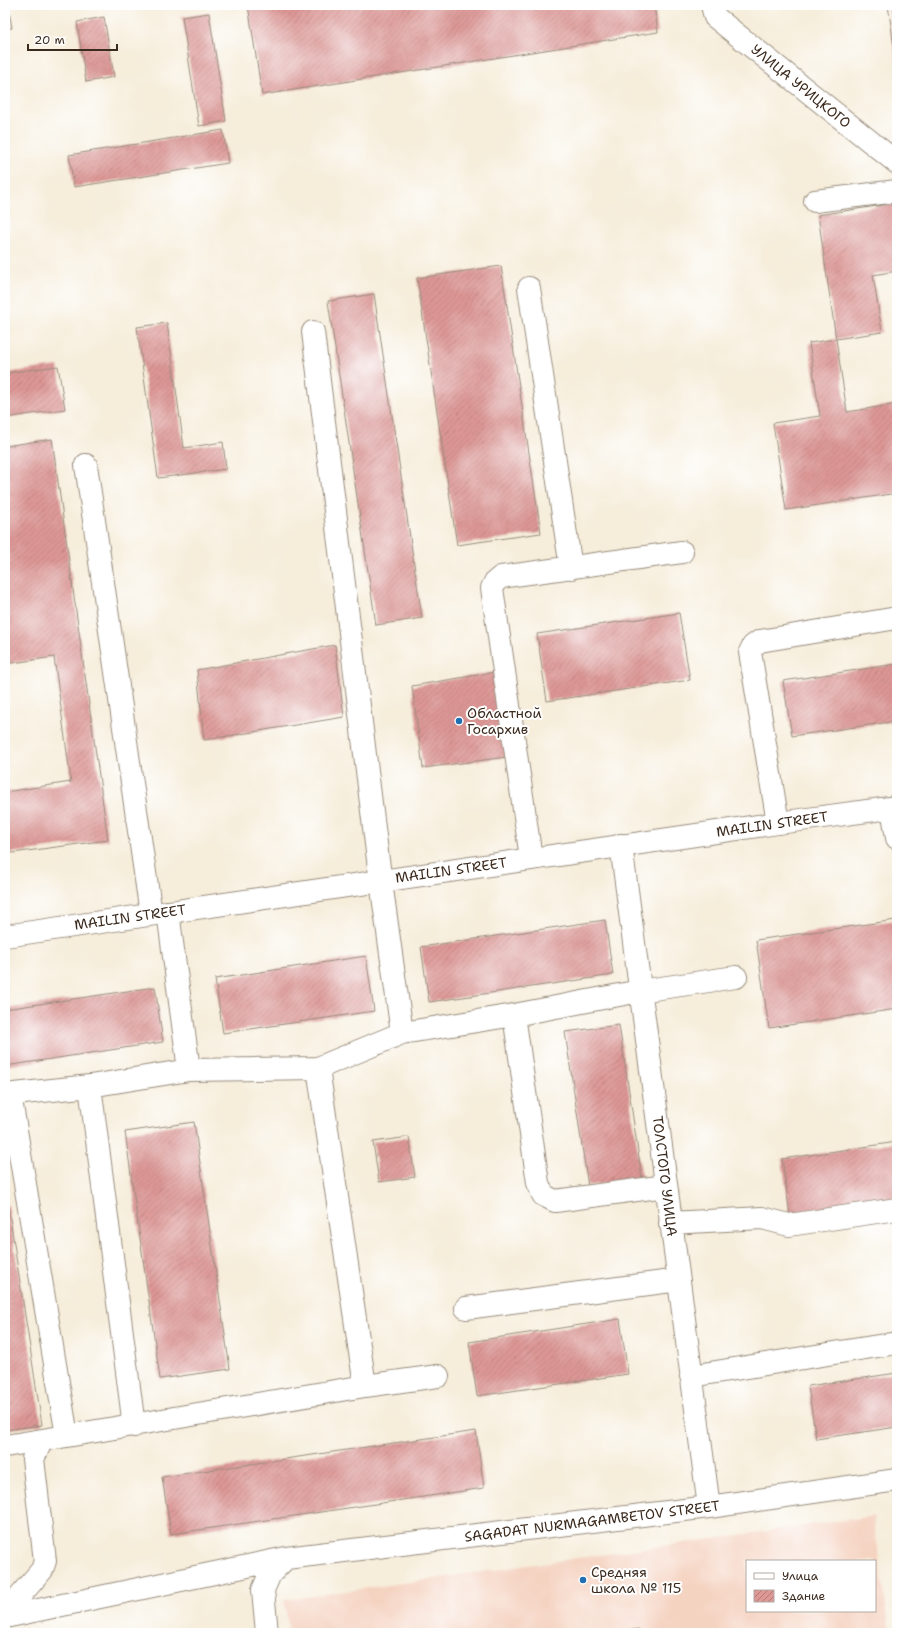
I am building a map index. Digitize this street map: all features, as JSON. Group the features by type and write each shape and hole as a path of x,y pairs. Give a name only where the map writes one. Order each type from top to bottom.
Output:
{"street":[{"name":"УЛИЦА УРИЦКОГО","path":"712,5 715,17 897,163"},
{"path":"815,201 897,191"},
{"path":"529,288 571,568"},
{"path":"313,332 402,1033"},
{"path":"86,465 160,913 189,1070"},
{"path":"531,858 492,588 495,582 501,577 682,552"},
{"path":"778,823 750,652 753,646 760,641 897,618"},
{"path":"895,807 897,838"},
{"name":"MAILIN STREET","path":"5,936 531,858 895,807"},
{"name":"ТОЛСТОГО УЛИЦА","path":"621,846 709,1507"},
{"path":"67,1436 8,1094 90,1086 189,1070 318,1068 402,1033 514,1015 640,991 736,977"},
{"path":"514,1015 538,1183 543,1195 555,1201 666,1186"},
{"path":"318,1068 365,1386"},
{"path":"90,1086 134,1426"},
{"path":"670,1223 762,1218 789,1225 897,1209"},
{"path":"466,1308 679,1280"},
{"path":"691,1376 897,1343"},
{"path":"5,1446 134,1426 365,1386 438,1376"},
{"path":"5,1613 42,1570 45,1561 33,1459 42,1440"},
{"name":"SAGADAT NURMAGAMBETOV STREET","path":"5,1617 286,1558 709,1507 897,1480"},
{"path":"267,1633 263,1590 270,1574 286,1558"}],"shaded area":[{"name":"Средняя школа № 115","path":"873,1516 890,1633 289,1633 284,1600"}],"building":[{"path":"5,5 8,5 12,28 5,29"},
{"path":"248,5 654,5 658,32 262,95"},
{"path":"888,5 897,5 897,61 896,61"},
{"path":"209,13 226,121 199,126 182,17"},
{"path":"104,17 114,77 86,82 77,22"},
{"path":"223,130 228,163 74,187 69,155"},
{"path":"897,203 897,271 873,275 882,332 836,339 818,215"},
{"path":"501,266 541,533 457,545 417,278"},
{"path":"374,294 422,618 376,625 328,301"},
{"path":"167,323 184,448 223,442 226,469 158,478 137,327"},
{"path":"836,339 847,412 897,404 897,493 786,510 773,423 820,416 809,343"},
{"path":"58,366 65,409 5,418 5,373"},
{"path":"52,439 108,840 5,854 5,792 71,782 54,657 5,664 5,446"},
{"path":"679,613 690,680 547,701 537,634"},
{"path":"335,645 344,717 204,740 197,670"},
{"path":"897,664 897,721 792,736 783,681"},
{"name":"Областной Госархив","path":"495,672 507,757 423,768 412,686"},
{"path":"605,920 613,975 429,1002 421,947"},
{"path":"896,920 897,1009 769,1028 756,940"},
{"path":"366,956 374,1011 223,1033 215,979"},
{"path":"155,987 163,1042 5,1066 5,1009"},
{"path":"619,1025 642,1178 588,1186 565,1032"},
{"path":"194,1122 230,1369 160,1379 125,1132"},
{"path":"409,1137 415,1177 379,1182 373,1142"},
{"path":"897,1142 897,1199 790,1215 782,1159"},
{"path":"5,1205 8,1205 42,1425 5,1430"},
{"path":"620,1319 628,1374 477,1396 469,1342"},
{"path":"897,1373 897,1427 816,1439 808,1386"},
{"path":"476,1431 484,1488 171,1534 162,1477"},
{"name":"Средняя школа № 115","path":"639,1629 640,1633 619,1633 619,1632"}],"place":[{"name":"Областной Госархив","path":"459,721"},
{"name":"Средняя школа № 115","path":"583,1580"}]}
